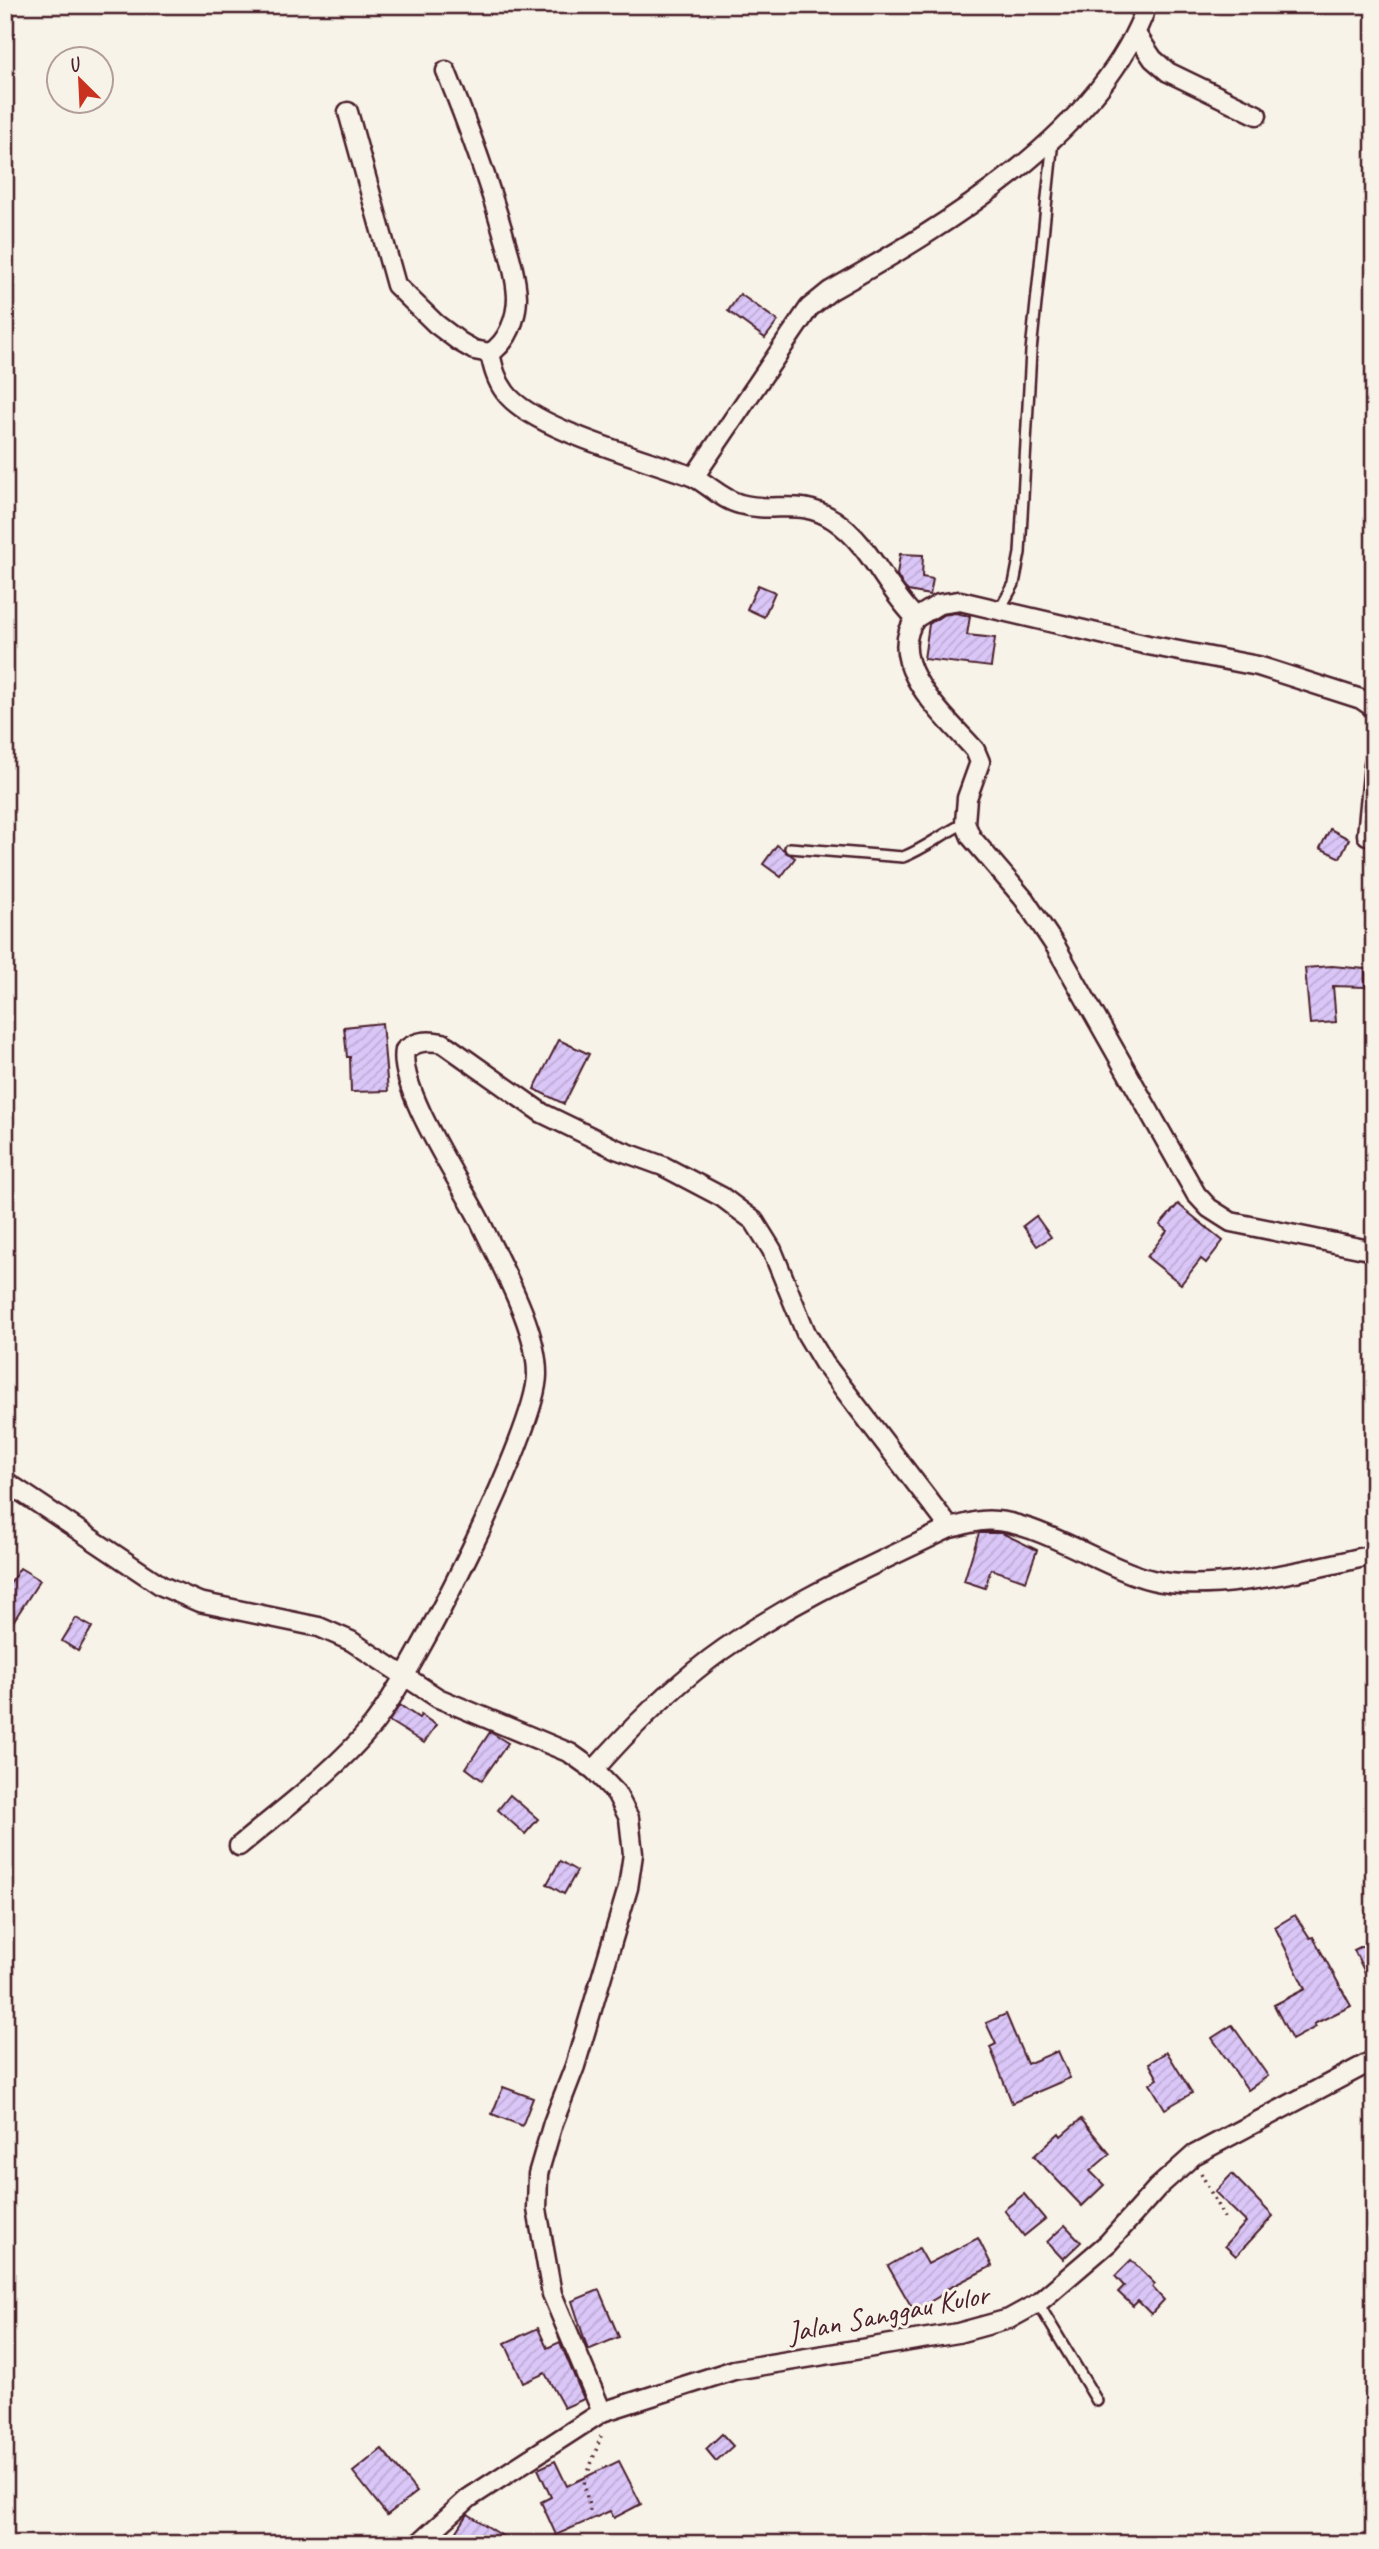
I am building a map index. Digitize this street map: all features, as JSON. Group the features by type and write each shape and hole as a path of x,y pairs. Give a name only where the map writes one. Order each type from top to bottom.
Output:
{"street":[{"path":"694,477 809,308 830,291 983,194 1053,139 1099,88 1136,34 1147,5"},
{"path":"1136,34 1153,59 1168,72 1257,115"},
{"path":"348,112 396,285 428,317 460,342 474,350 490,353 500,346 508,334 516,312 516,284 480,156 446,71"},
{"path":"490,353 495,375 506,395 530,414 694,477 741,505 797,506 833,520 862,546 894,593 916,618"},
{"path":"1374,708 1361,699 1258,666 1149,645 1000,609 948,602 931,607 916,618 908,629 906,643 911,668 921,688 975,750 980,762 967,798 965,823 981,852 1024,899 1056,947 1189,1182 1209,1208 1231,1223 1374,1251"},
{"path":"1367,835 1374,764"},
{"path":"239,1846 348,1752 373,1725 403,1678 501,1481 529,1414 538,1376 535,1348 508,1283 412,1094 402,1063 405,1050 414,1043 443,1043 542,1113 616,1149 663,1166 722,1197 754,1221 772,1250 806,1333 824,1363 950,1528"},
{"path":"5,1481 162,1586 199,1602 319,1627 351,1641 403,1678 438,1698 570,1753 594,1770 616,1793 629,1818 633,1854 614,1941 538,2174 537,2209 552,2294 602,2412"},
{"path":"594,1770 631,1727 710,1660 763,1624 950,1528 983,1520 1026,1527 1133,1574 1181,1584 1233,1581 1374,1555"},
{"name":"Jalan Sanggau Kulor","path":"418,2544 469,2498 602,2412 734,2370 958,2333 1009,2319 1038,2303 1108,2243 1157,2188 1194,2155 1374,2060"}],"lane":[{"path":"1000,609 1014,584 1020,553 1031,351 1053,139"},
{"path":"790,848 903,858 918,852 940,835 965,823"},
{"path":"1038,2303 1097,2400"}],"path":[{"path":"1194,2155 1224,2218"},
{"path":"590,2511 584,2484 603,2431 602,2412"}],"building":[{"path":"740,294 778,321 765,338 728,311"},
{"path":"900,554 923,555 922,577 933,579 930,595 908,591 904,587 897,575"},
{"path":"758,585 775,592 764,617 747,609"},
{"path":"955,613 970,616 967,635 995,638 991,667 924,659 929,624 943,615"},
{"path":"1330,829 1349,839 1340,858 1320,848"},
{"path":"777,845 795,858 781,877 763,864"},
{"path":"1332,966 1365,969 1365,987 1333,986 1336,1022 1310,1024 1305,968"},
{"path":"382,1023 388,1091 351,1092 350,1057 347,1057 344,1027"},
{"path":"559,1040 589,1054 564,1104 534,1089"},
{"path":"1178,1204 1223,1241 1206,1263 1201,1259 1181,1284 1147,1257 1167,1231 1160,1225"},
{"path":"1036,1216 1051,1237 1037,1246 1023,1226"},
{"path":"979,1533 1002,1533 1037,1550 1026,1581 991,1569 985,1588 964,1581"},
{"path":"20,1568 40,1580 5,1634 5,1591"},
{"path":"76,1618 92,1627 78,1651 62,1641"},
{"path":"400,1705 419,1718 421,1715 436,1725 424,1743 389,1721"},
{"path":"490,1732 508,1743 482,1780 466,1768"},
{"path":"510,1795 538,1819 525,1834 498,1810"},
{"path":"560,1861 577,1871 564,1894 547,1884"},
{"path":"1295,1915 1310,1938 1313,1937 1351,2006 1314,2024 1316,2027 1292,2040 1274,2005 1305,1989 1275,1927"},
{"path":"1368,1943 1374,1954 1374,1991 1354,1950"},
{"path":"1006,2014 1027,2064 1058,2051 1070,2078 1012,2103 990,2047 996,2044 986,2023"},
{"path":"1232,2025 1268,2076 1248,2090 1212,2038"},
{"path":"1167,2052 1192,2093 1165,2109 1150,2084 1158,2079 1149,2063"},
{"path":"503,2087 533,2098 522,2126 492,2114"},
{"path":"1081,2119 1110,2154 1090,2171 1104,2185 1082,2206 1034,2156 1059,2133 1061,2136"},
{"path":"1232,2174 1273,2216 1236,2256 1225,2246 1246,2222 1215,2192"},
{"path":"1024,2194 1045,2219 1024,2236 1004,2210"},
{"path":"1065,2225 1081,2242 1063,2259 1047,2242"},
{"path":"978,2238 992,2266 943,2291 945,2293 914,2311 888,2266 919,2248 928,2264"},
{"path":"1131,2260 1155,2284 1152,2287 1164,2300 1151,2314 1138,2301 1133,2306 1118,2292 1124,2286 1115,2276"},
{"path":"599,2290 619,2337 588,2350 572,2301"},
{"path":"538,2328 547,2348 560,2342 584,2399 564,2408 545,2373 523,2383 505,2343"},
{"path":"722,2434 733,2446 716,2461 706,2449"},
{"path":"382,2449 417,2492 387,2515 353,2472"},
{"path":"555,2461 567,2486 619,2461 641,2504 614,2518 610,2511 556,2535 541,2502 551,2497 538,2469"},
{"path":"468,2514 515,2544 449,2544"}]}
